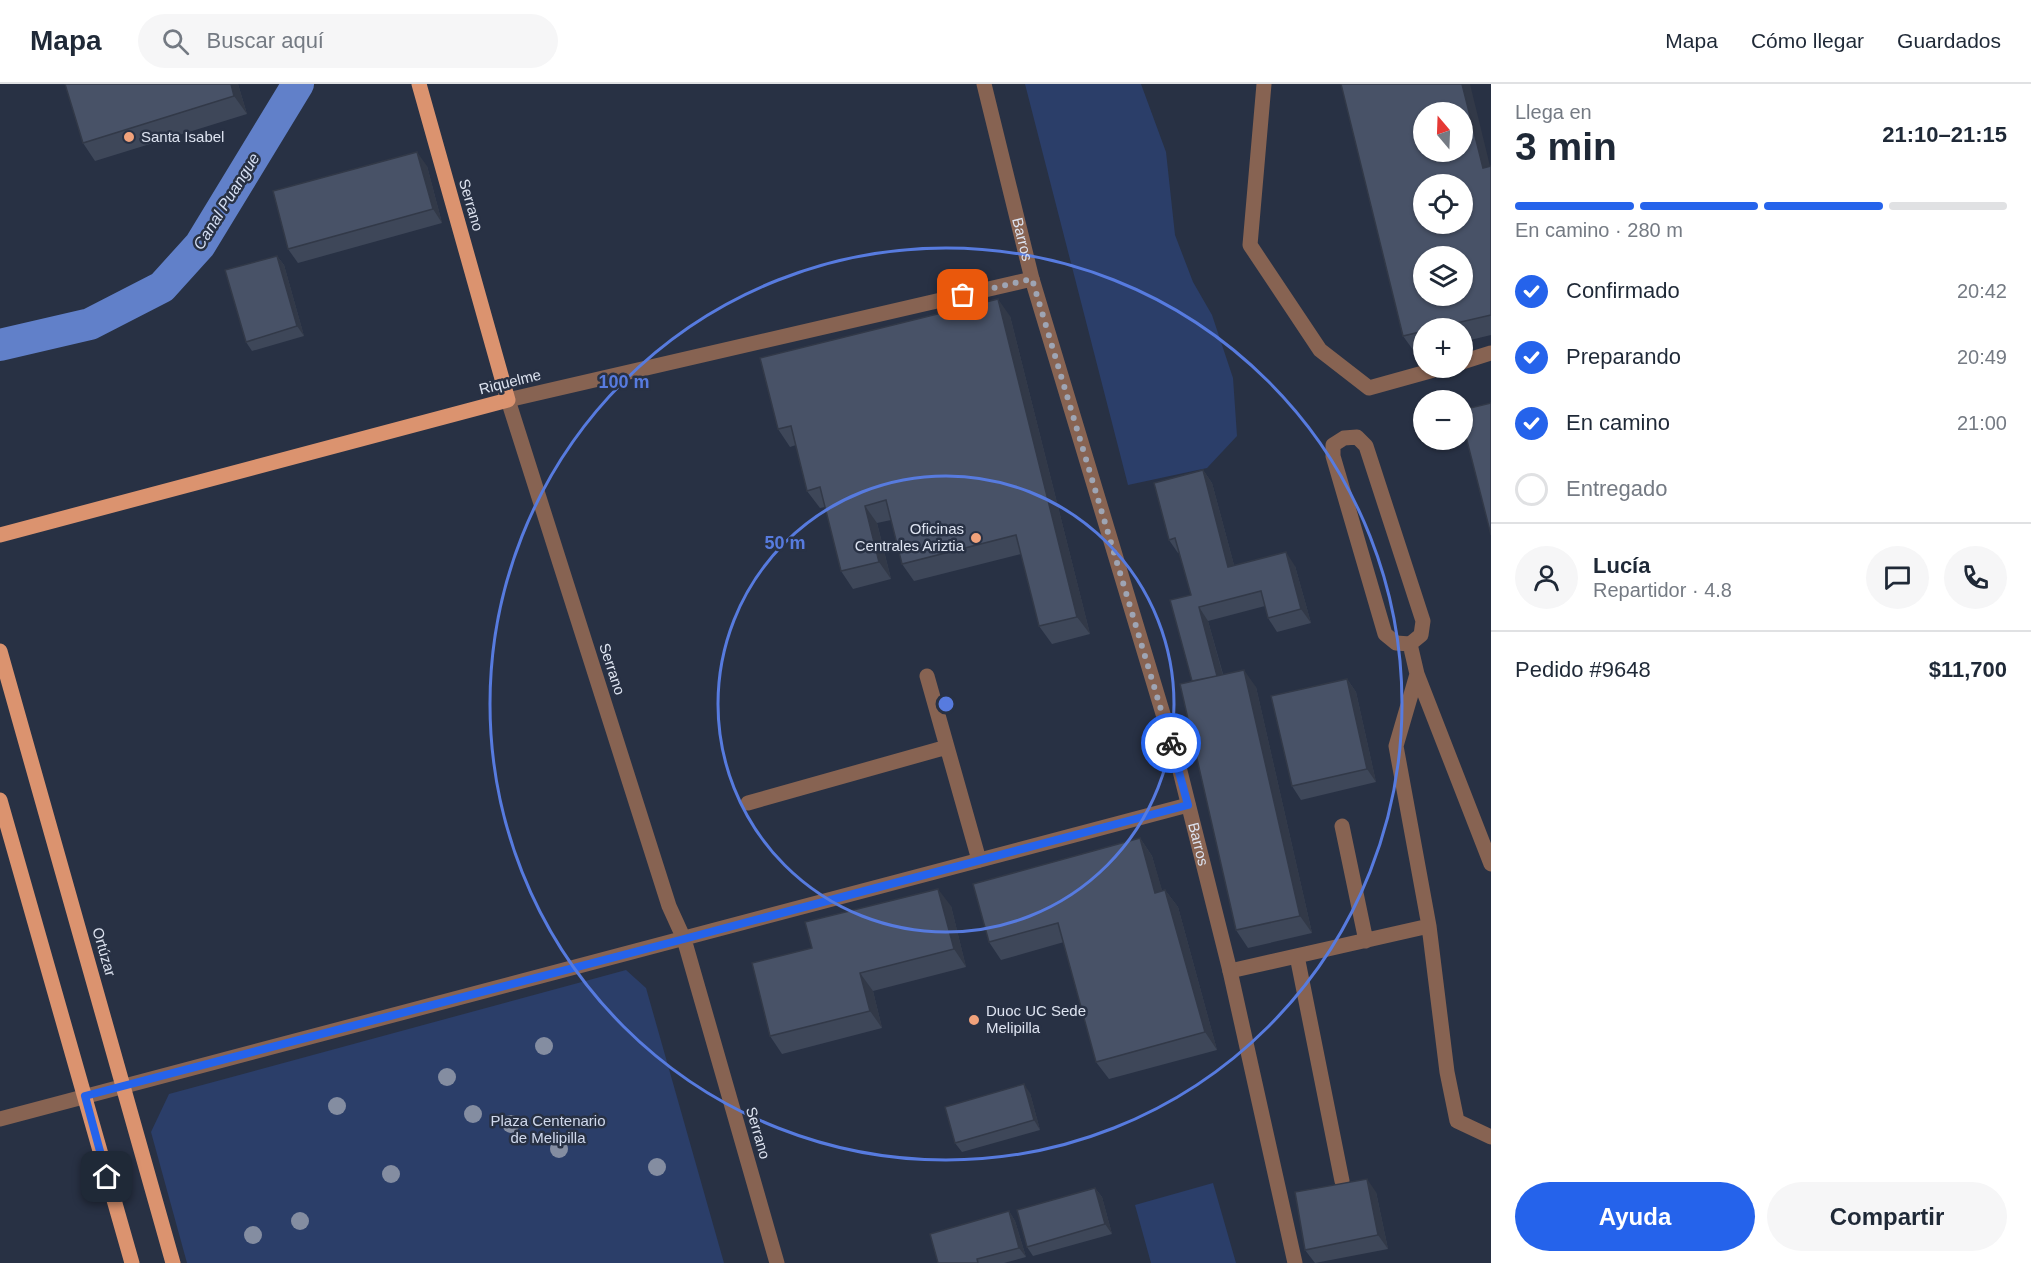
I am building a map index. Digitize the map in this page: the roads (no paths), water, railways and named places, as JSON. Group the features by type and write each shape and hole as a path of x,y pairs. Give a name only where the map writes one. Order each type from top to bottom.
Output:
{"main road":[{"name":"Serrano","path":"419,84 508,400"},
{"name":"Riquelme","path":"0,535 508,400"},
{"name":"Ortúzar","path":"0,651 173,1263"},
{"path":"0,800 132,1263"}],"street":[{"name":"Barros","path":"984,84 1032,279 1188,805 1230,971 1295,1263"},
{"path":"1264,84 1250,245 1320,350 1369,388 1413,376"},
{"name":"Riquelme","path":"508,400 1032,279"},
{"path":"1473,359 1491,353"},
{"name":"Serrano","path":"508,400 669,906 684,939 777,1263"},
{"path":"1357,437 1366,446 1423,621 1421,635 1410,644 1396,643 1385,634 1332,456 1333,445 1344,438 1357,437"},
{"path":"1410,644 1417,674 1491,864"},
{"path":"1417,674 1396,746 1429,926 1447,1072 1457,1120 1491,1137"},
{"path":"927,676 978,860"},
{"path":"748,803 947,747"},
{"path":"0,1119 1188,805"},
{"path":"1342,826 1366,940"},
{"path":"1230,971 1429,926"},
{"path":"1297,956 1342,1181"}],"waterway":[{"name":"Canal Puangue","path":"0,345 90,324 162,287 200,245 298,84"}],"place":[{"name":"Santa Isabel","path":"129,137"},
{"name":"Oficinas Centrales Ariztia","path":"976,538"},
{"name":"Duoc UC Sede Melipilla","path":"974,1020"}],"park label":[{"name":"Plaza Centenario de Melipilla","path":"548,1130"}]}
